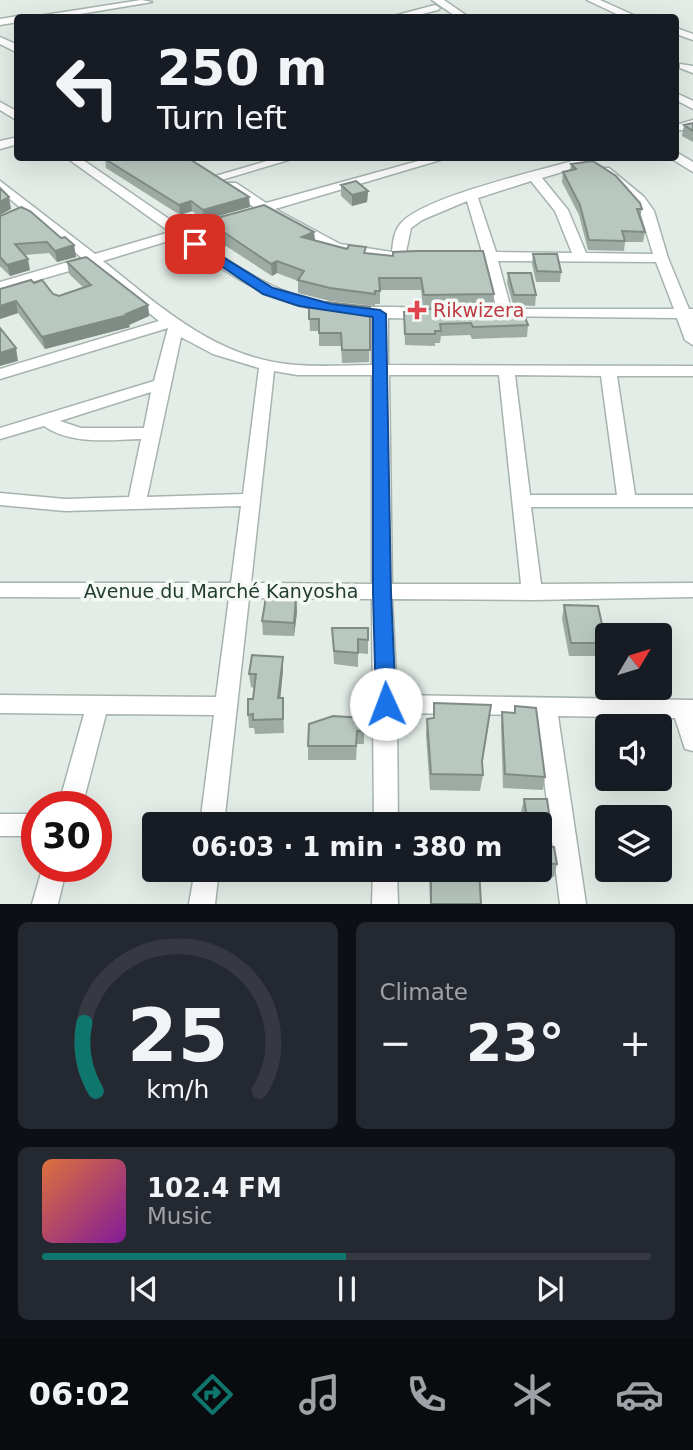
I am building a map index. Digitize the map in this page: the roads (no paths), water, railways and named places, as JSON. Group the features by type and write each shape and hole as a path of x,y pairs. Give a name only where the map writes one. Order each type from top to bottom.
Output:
{"street":[{"path":"422,0 457,14"},
{"path":"592,0 625,14"},
{"path":"64,14 148,4"},
{"path":"404,14 436,4"},
{"path":"80,161 93,166 180,233 268,291 299,302 380,314 449,313"},
{"path":"270,161 213,174 265,208 337,248 398,256 661,258"},
{"path":"393,161 406,167"},
{"path":"0,287 429,161"},
{"path":"398,256 402,233 407,224 431,210 580,161"},
{"path":"589,161 620,181 639,200 653,227 661,258 688,313 693,340"},
{"path":"535,177 561,210 581,258"},
{"path":"1,186 22,210 94,260 173,324 217,351 267,367 297,370 693,371"},
{"path":"471,196 481,221 498,313 688,313"},
{"path":"380,314 386,812"},
{"path":"0,374 173,324"},
{"path":"137,503 173,324"},
{"path":"214,812 267,367"},
{"path":"506,369 532,593"},
{"path":"608,371 627,502"},
{"path":"0,434 161,384"},
{"path":"47,420 54,427 74,433 152,433"},
{"path":"0,499 65,505 251,500"},
{"path":"520,501 693,500"},
{"name":"Avenue du Marché Kanyosha","path":"0,590 242,589 382,593 693,590"},
{"path":"0,704 227,706"},
{"path":"386,704 688,708 693,742"},
{"path":"74,791 97,706"},
{"path":"546,707 573,904"},
{"path":"0,825 21,825"},
{"path":"45,904 51,882"},
{"path":"202,904 205,882"},
{"path":"385,882 385,904"}],"place":[{"name":"Rikwizera","path":"417,310"}]}
